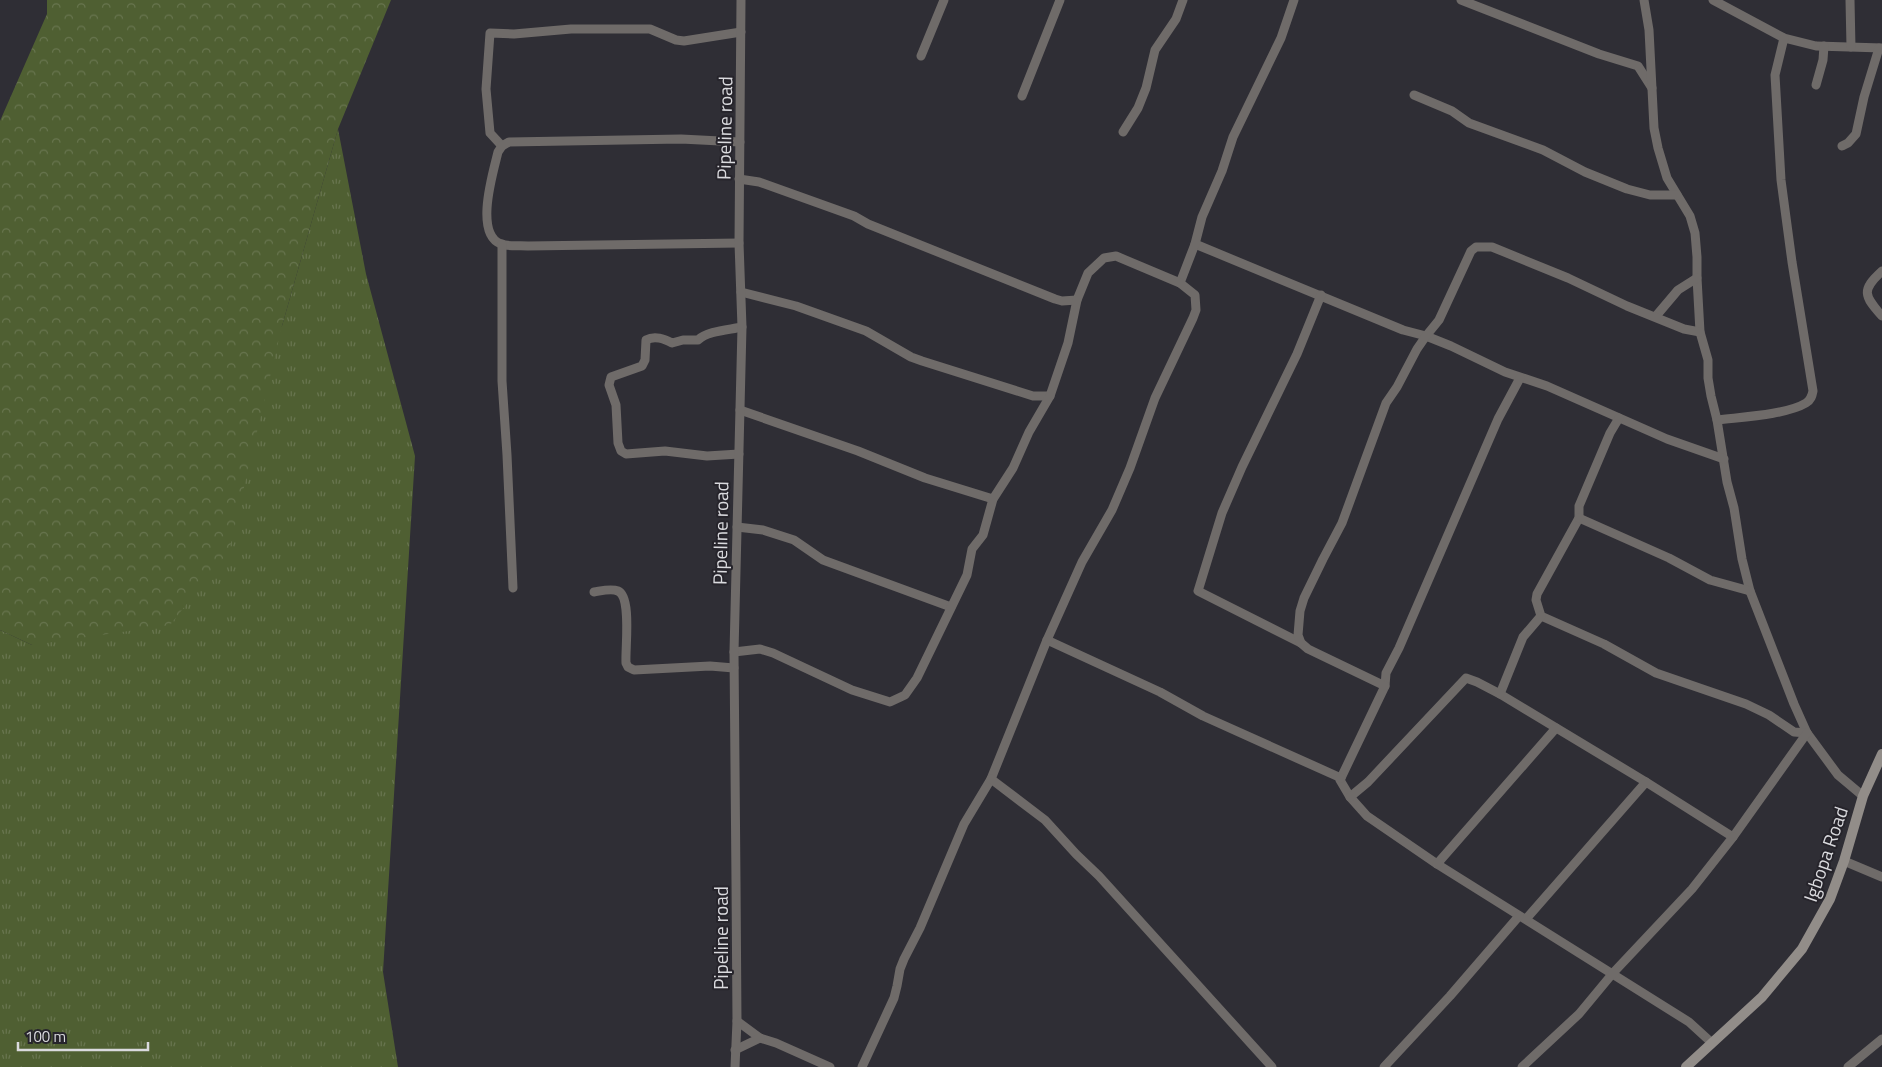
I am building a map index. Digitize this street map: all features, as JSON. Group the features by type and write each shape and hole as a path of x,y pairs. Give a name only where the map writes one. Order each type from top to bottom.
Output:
{"street":[{"name":"Pipeline road","path":"735,1067 737,1021 734,652 742,327 739,244 741,0"},
{"path":"921,56 944,0"},
{"path":"1022,96 1060,0"},
{"path":"1123,132 1144,95 1155,50 1176,19 1183,0"},
{"path":"1180,283 1196,244 1202,217 1222,171 1233,137 1281,38 1294,0"},
{"path":"1461,0 1599,54 1638,66 1654,90"},
{"path":"1644,0 1649,30 1654,90 1654,128 1667,178 1690,216 1695,233 1698,257 1697,278 1700,332 1708,360 1708,378 1723,448 1727,482 1734,508 1742,560 1750,591 1807,733 1838,775 1863,796"},
{"path":"1713,0 1784,38 1816,46 1880,48 1864,97 1856,134 1848,143 1842,146"},
{"path":"1850,0 1851,47"},
{"path":"502,146 490,133 486,89 490,34 650,29 676,40 684,41 741,32"},
{"path":"1717,420 1765,414 1807,403 1812,397 1813,391 1781,180 1775,75 1784,38"},
{"path":"1816,85 1823,60 1824,46"},
{"path":"1414,95 1452,111 1469,123 1543,150 1562,158 1585,172 1627,189 1650,195 1677,195"},
{"path":"739,244 528,246 502,244 492,239 486,222 495,165 502,146 509,142 681,139 740,142"},
{"path":"739,179 759,182 854,216 868,224 1055,299 1062,301 1077,300"},
{"path":"502,244 502,380 513,588"},
{"path":"1196,244 1403,330 1426,336 1468,353 1505,372 1547,386 1667,439 1724,459"},
{"path":"1301,643 1298,624 1304,598 1342,523 1386,403 1397,388 1426,336 1439,320 1471,251 1476,247 1492,247 1568,278 1627,306 1656,316 1684,329 1700,332"},
{"path":"734,652 760,649 773,653 852,690 890,702 905,695 918,678 967,575 972,549 982,535 993,499 1013,468 1050,396 1068,343 1077,300 1088,273 1104,258 1116,256 1180,283 1194,295 1196,310 1193,318 1155,398 1134,458 1112,510 1082,562 1047,640 991,779 964,824 920,928 900,968 898,986 894,998 862,1067"},
{"path":"1882,271 1870,282 1867,294 1872,305 1882,316"},
{"path":"1656,316 1678,290 1697,278"},
{"path":"741,292 796,306 866,331 911,357 922,361 1033,396 1050,396"},
{"path":"1321,295 1296,354 1242,466 1222,513 1198,591 1301,643 1308,649 1385,686"},
{"path":"739,454 707,456 666,451 626,454 621,451 618,443 616,404 609,385 611,377 642,366 645,360 646,340 650,338 662,338 672,343 683,340 698,340 702,335 742,327"},
{"path":"1520,378 1498,419 1399,648 1386,673 1385,686 1341,778 1342,785 1367,816 1436,864 1689,1022 1712,1043"},
{"path":"740,410 858,451 925,478 993,499"},
{"path":"1619,418 1610,433 1579,506 1578,518 1537,594 1536,600 1541,616 1604,644 1656,673 1746,704 1769,715 1794,732 1807,733"},
{"path":"1714,456 1723,448"},
{"path":"1578,518 1669,558 1710,580 1750,591"},
{"path":"737,527 763,530 794,540 823,560 951,607"},
{"path":"594,592 615,590 624,596 626,663 628,667 634,670 710,666 734,668"},
{"path":"1500,694 1523,637 1541,616"},
{"path":"1047,640 1160,692 1203,716 1341,778"},
{"path":"1350,797 1368,782 1466,678 1500,694 1733,837"},
{"path":"1436,864 1556,728"},
{"path":"1522,1067 1579,1014 1613,973 1692,889 1733,837 1807,733"},
{"name":"Igbopa Road","path":"1686,1067 1762,997 1802,949 1830,898 1844,861 1863,796 1882,754"},
{"path":"991,779 1051,825 1272,1067"},
{"path":"1384,1067 1646,782"},
{"path":"1844,861 1882,877"},
{"path":"737,1021 760,1038 776,1043 830,1067"},
{"path":"735,1050 760,1038"},
{"path":"1848,1067 1882,1039"}],"green space":[{"path":"47,0 391,0 338,129 282,326 229,551 170,625 32,645 0,630 0,121 47,14"},
{"path":"338,129 366,274 415,456 383,972 398,1067 0,1067 0,630 32,645 282,326"}]}
